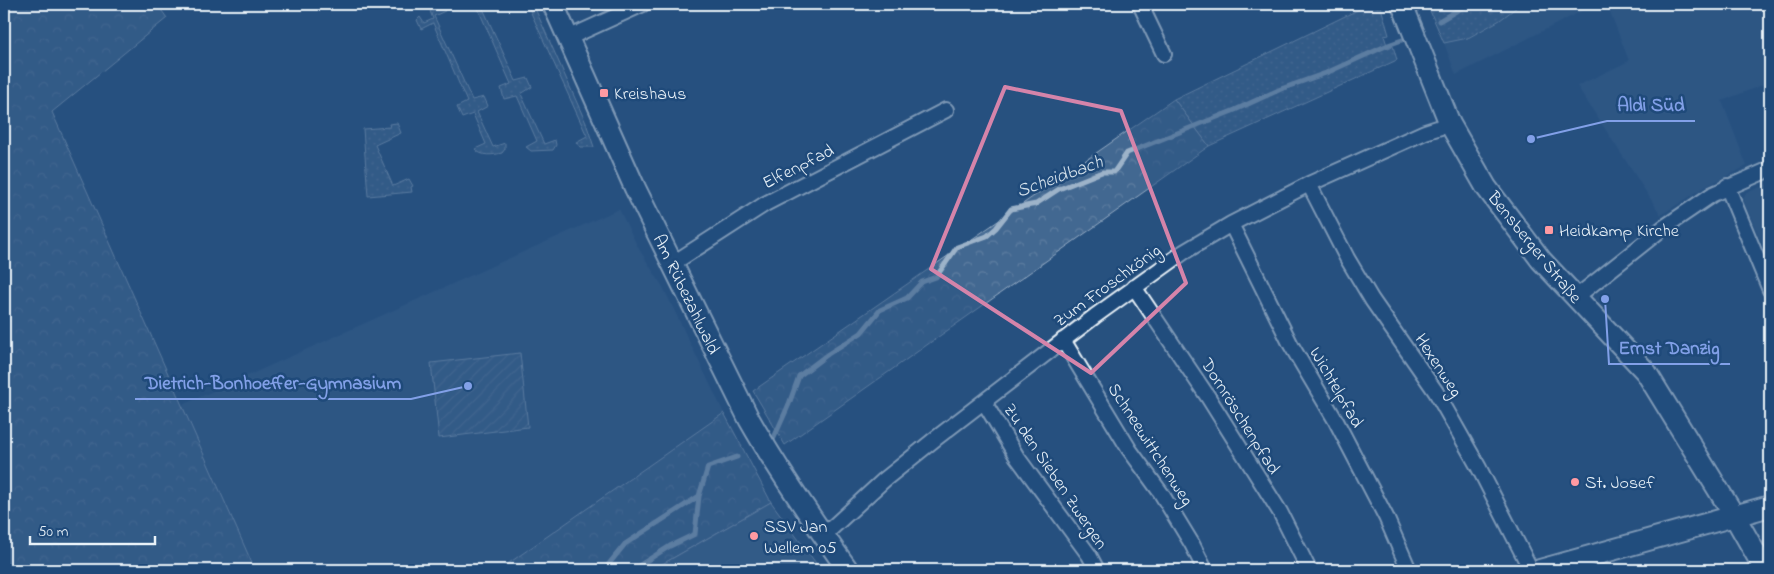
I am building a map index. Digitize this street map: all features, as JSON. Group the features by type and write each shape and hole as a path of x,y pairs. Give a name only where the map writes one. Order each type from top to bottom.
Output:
{"street":[{"name":"Am Rübezahlwald","path":"553,4 635,188 749,419 769,455 829,530 848,570"},
{"path":"568,38 643,4"},
{"path":"1140,4 1164,54"},
{"name":"Bensberger Straße","path":"1402,4 1450,124 1486,187 1526,242 1575,298 1646,372 1735,517 1765,570"},
{"name":"Elfenpfad","path":"672,264 765,204 946,110"},
{"name":"Zum Froschkönig","path":"829,530 884,480 1134,286 1184,252 1231,224 1309,184 1425,132 1450,124"},
{"path":"1575,298 1663,228 1713,194 1770,169"},
{"name":"Hexenweg","path":"1309,184 1347,258 1367,292 1436,392 1479,468 1532,570"},
{"path":"1728,186 1770,290"},
{"name":"Wichtelpfad","path":"1231,224 1294,350 1336,421 1386,517 1408,570"},
{"name":"Dornröschenpfad","path":"1134,286 1208,397 1280,512 1309,570"},
{"name":"Schneewittchenweg","path":"1063,340 1129,449 1161,493 1192,544 1205,570"},
{"name":"Zu den Sieben Zwergen","path":"984,402 1017,457 1089,555 1097,570"},
{"path":"1540,570 1770,506"}],"highlighted area":[{"path":"1005,87 1121,111 1186,283 1091,373 931,269"}],"shaded area":[{"path":"1521,4 1596,4 1456,75 1444,43 1468,38 1500,20"},
{"path":"1607,4 1770,4 1770,82 1722,101 1747,166 1705,187 1661,215 1577,86 1629,61"},
{"path":"1770,183 1770,262 1743,200 1746,193"},
{"path":"619,209 639,249 663,287 724,413 499,570 255,570 182,405"}],"green space":[{"path":"4,4 157,4 167,18 52,112 255,570 4,570"},
{"path":"476,4 481,4 516,81 528,78 532,87 521,94 544,144 555,140 556,145 553,150 531,151 526,147 537,141 517,96 504,99 501,88 511,84"},
{"path":"527,4 533,4 586,123 594,147 580,147 576,142 587,136"},
{"path":"1370,4 1380,4 1389,35 1384,36 1388,48 1393,46 1397,60 1209,146 1174,99"},
{"path":"1427,4 1521,4 1500,20 1468,38 1444,43"},
{"path":"441,5 445,11 434,16 472,100 484,97 488,106 477,112 493,147 505,143 505,149 502,153 484,154 475,149 486,144 473,114 462,118 457,107 467,102 433,23 421,29 417,20 420,17 424,23 433,19 430,11"},
{"path":"1174,99 1209,146 785,445 753,391"},
{"path":"397,123 401,133 375,145 393,186 409,179 413,186 411,187 412,192 368,196 363,129 390,127 389,124"},
{"path":"520,353 528,427 439,438 431,363"},
{"path":"724,413 771,502 652,570 499,570"},
{"name":"SSV Jan Wellem 05","path":"771,502 821,570 652,570"}],"waterway":[{"name":"Scheidbach","path":"1439,21 1468,4"},
{"name":"Scheidbach","path":"773,440 799,376 828,354 861,333 880,310 907,298 922,282 936,277 957,247 987,236 1011,209 1036,204 1059,189 1102,172 1114,172 1127,153 1235,110 1281,89 1326,73 1402,40"},
{"name":"Scheidbach","path":"632,570 670,546 695,534 699,496 708,467 737,457"},
{"name":"Scheidbach","path":"604,570 625,544 699,496"}],"place":[{"name":"Kreishaus","path":"604,93"},
{"name":"Aldi Süd","path":"1531,139"},
{"name":"Heidkamp Kirche","path":"1549,230"},
{"name":"Ernst Danzig","path":"1605,299"},
{"name":"Dietrich-Bonhoeffer-Gymnasium","path":"468,386"},
{"name":"St. Josef","path":"1575,482"},
{"name":"SSV Jan Wellem 05","path":"754,536"}]}
